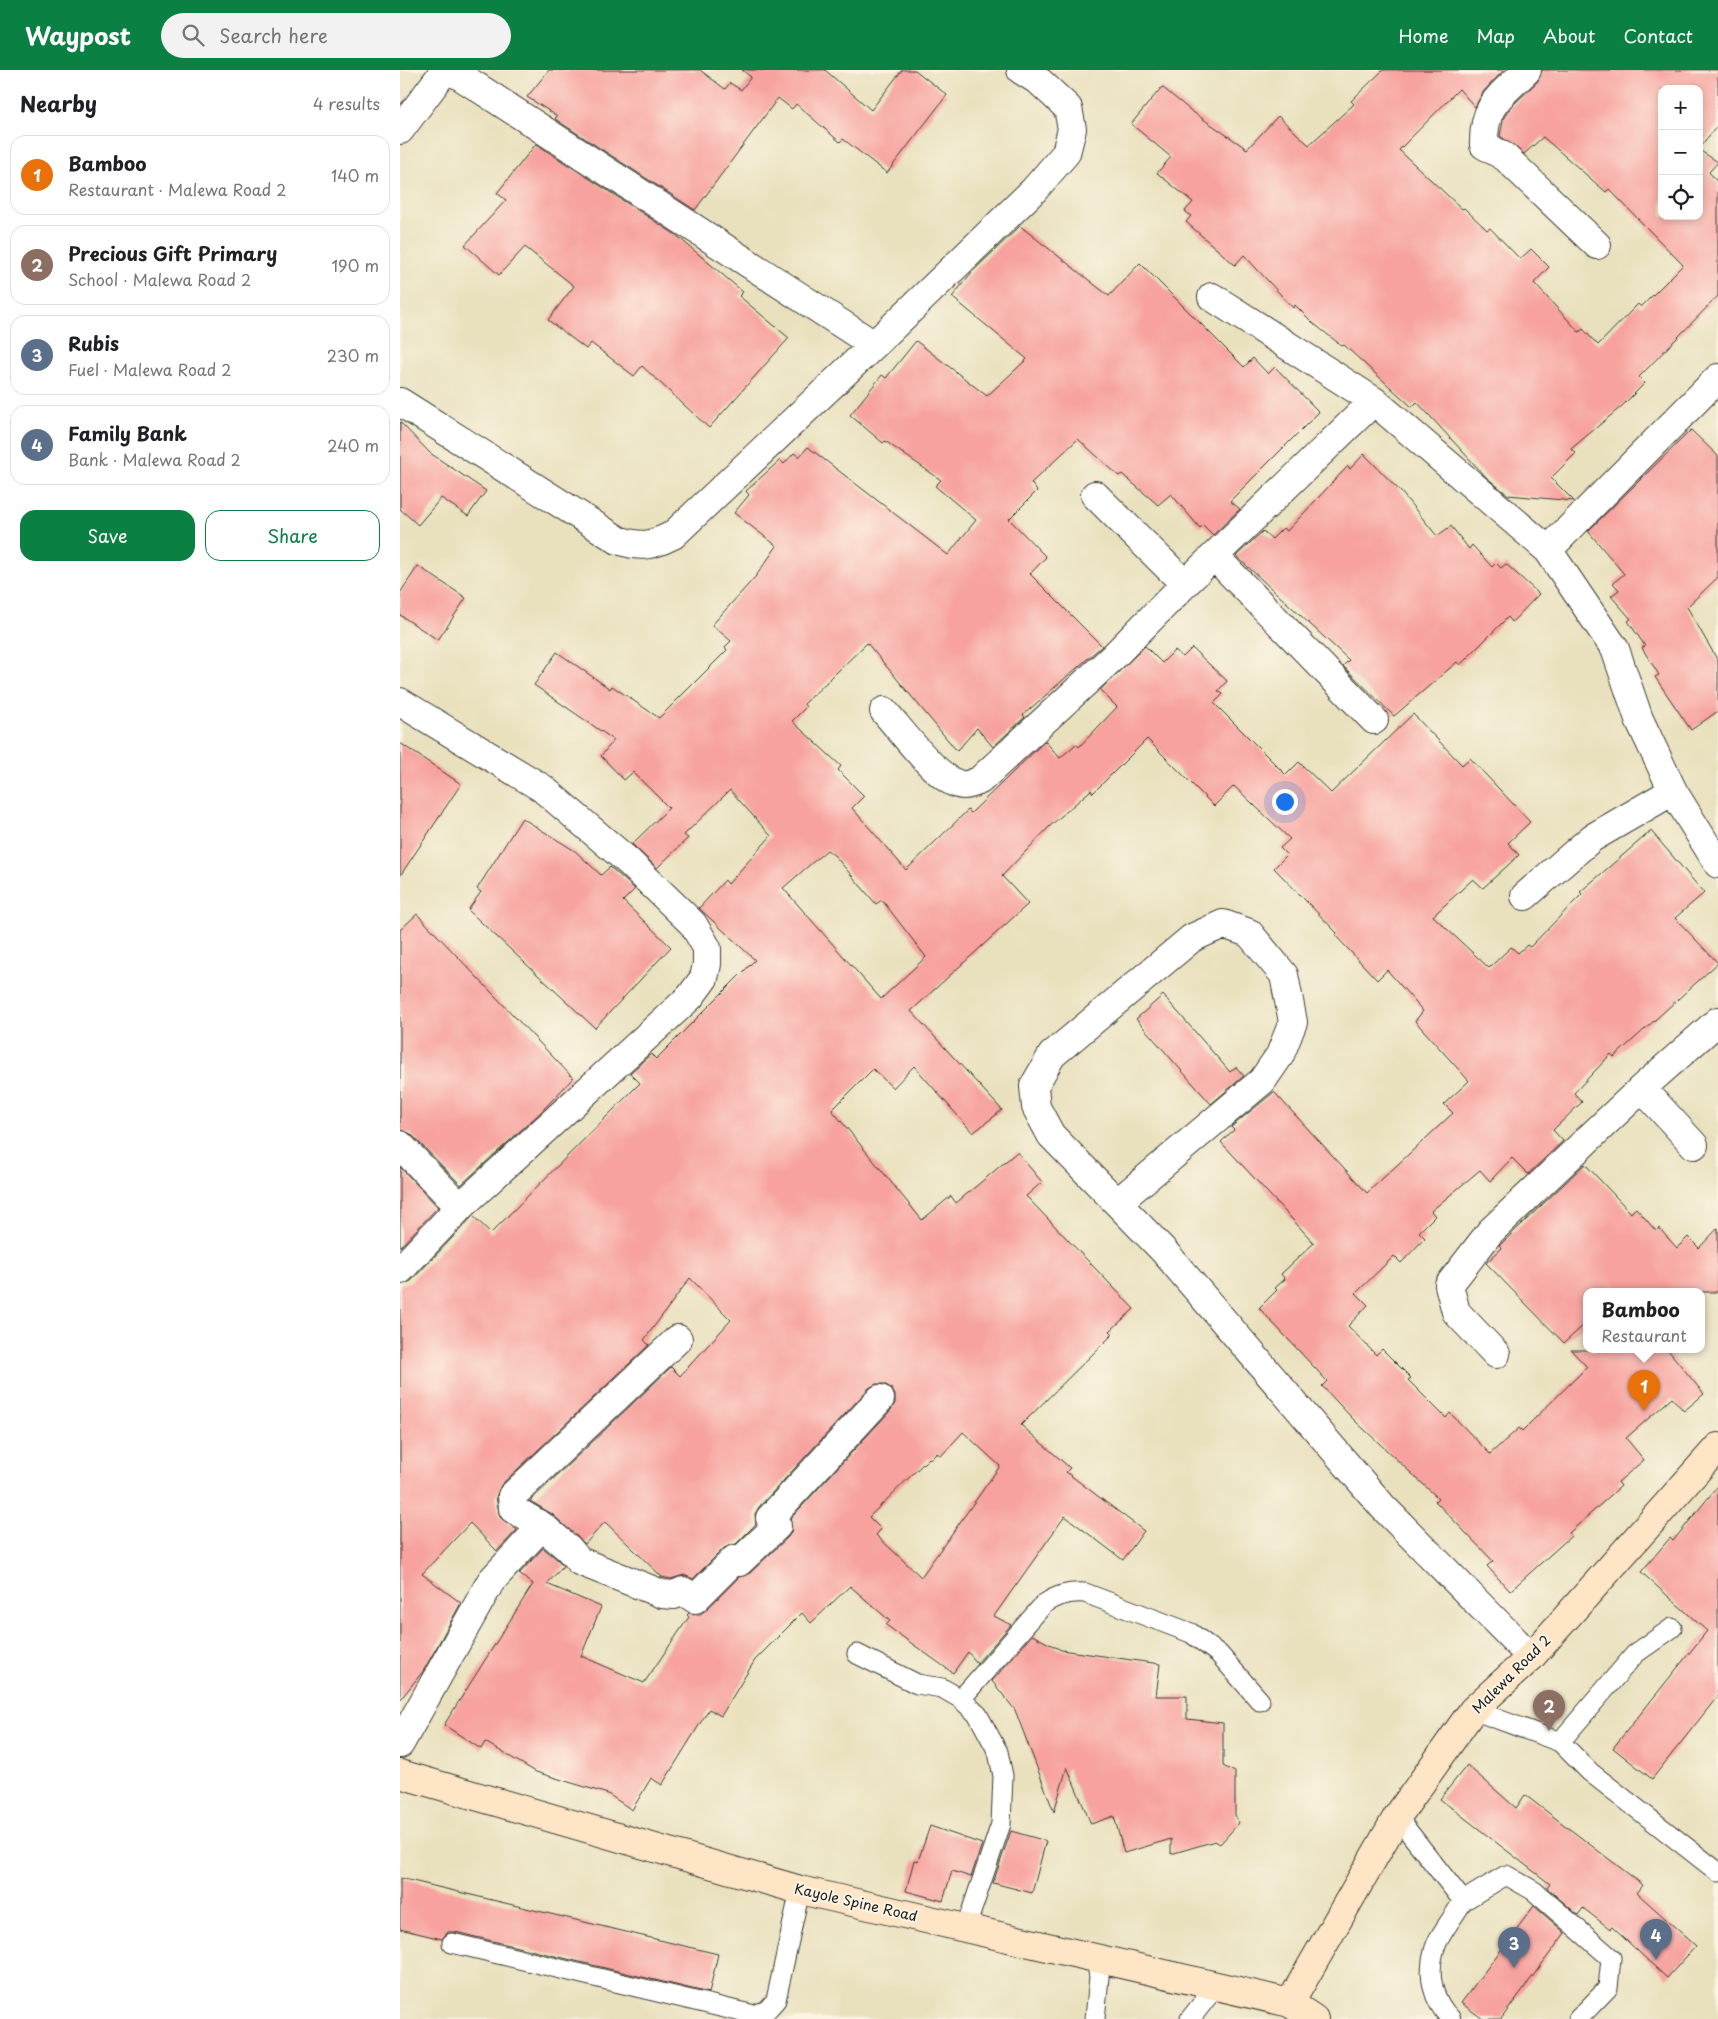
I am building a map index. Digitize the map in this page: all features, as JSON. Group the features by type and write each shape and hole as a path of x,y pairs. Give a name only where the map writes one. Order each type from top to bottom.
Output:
{"main road":[{"name":"Malewa Road 2","path":"1290,2004 1397,1817 1473,1710 1530,1657 1718,1447"},
{"name":"Kayole Spine Road","path":"400,1774 800,1890 966,1927 1290,2004 1314,2019"}],"street":[{"path":"400,130 445,70"},
{"path":"451,70 874,345"},
{"path":"400,402 618,540 634,545 654,545 673,535 874,345 1034,190 1066,153 1072,129 1068,108 1040,82 1021,70"},
{"path":"1527,70 1496,100 1484,124 1484,145 1505,157 1597,245"},
{"path":"1212,296 1374,401 1548,550 1615,649 1638,719 1673,791 1718,864"},
{"path":"1548,550 1718,378"},
{"path":"884,711 926,759 949,779 959,785 972,784 980,780 1016,750 1112,658 1185,584 1374,401"},
{"path":"1095,495 1185,584"},
{"path":"1214,556 1374,720"},
{"path":"400,702 542,788 629,862 693,924 706,948 707,964 704,978 690,997 460,1207 400,1270"},
{"path":"1525,896 1592,838 1673,791"},
{"path":"1118,1202 1262,1080 1280,1055 1293,1022 1284,975 1249,933 1223,924 1192,938 1052,1054 1034,1086 1036,1107 1051,1135 1163,1250 1383,1507 1530,1657"},
{"path":"1496,1354 1456,1312 1449,1285 1490,1232 1642,1088 1718,1021"},
{"path":"1642,1088 1694,1145"},
{"path":"400,1145 460,1207"},
{"path":"678,1339 512,1496 513,1509 542,1526 569,1549 579,1561 662,1594 674,1595 683,1591 695,1600 734,1559 739,1562 777,1526 770,1518 880,1399"},
{"path":"400,1744 491,1581 542,1526"}],"lane":[{"path":"961,1699 1044,1604 1057,1595 1070,1592 1085,1593 1192,1633 1219,1654 1260,1701"},
{"path":"1560,1742 1635,1654 1672,1628"},
{"path":"857,1654 917,1684 942,1688 961,1699 978,1715 998,1752 1003,1776 1001,1824 966,1927"},
{"path":"1473,1710 1560,1742 1590,1772 1718,1872"},
{"path":"1397,1817 1464,1901"},
{"path":"1451,2019 1437,1999 1430,1981 1434,1950 1464,1901 1506,1875 1534,1891 1611,1958 1608,1988 1578,2019"},
{"path":"452,1943 754,2015 767,2010 776,2000 800,1890"},
{"path":"1095,2019 1099,1977 1096,1958"},
{"path":"1190,2019 1216,1986"}],"building":[{"path":"549,70 700,70 725,89 730,83 741,90 751,77 742,70 825,70 871,110 902,70 915,70 947,95 887,173 843,139 840,142 796,104 792,109 778,98 695,210 555,119 557,116 527,97"},
{"path":"1383,70 1504,70 1483,92 1475,107 1459,89 1399,150 1462,209 1464,208 1487,230 1490,228 1520,259 1531,249 1549,267 1534,283 1579,332 1583,329 1598,345 1638,304 1641,307 1683,265 1609,189 1606,192 1543,137 1524,154 1500,136 1504,117 1513,105 1538,81 1542,70 1718,70 1718,125 1703,143 1703,85 1658,85 1658,220 1703,220 1703,153 1718,162 1709,172 1718,183 1718,296 1639,377 1645,383 1622,406 1571,449 1576,453 1551,478 1574,501 1508,495 1486,477 1417,402 1412,407 1344,345 1342,346 1313,323 1295,305 1293,308 1244,255 1235,265 1186,222 1191,216 1185,211 1193,202 1157,173 1171,157 1131,124 1162,87 1190,110 1247,149 1278,116 1309,145 1354,104 1351,101"},
{"path":"536,144 676,235 743,292 739,296 789,338 709,428 642,366 634,376 591,343 586,349 548,320 574,286 525,247 499,275 465,245 506,200 497,193"},
{"path":"1020,226 1109,296 1140,263 1244,367 1253,358 1268,374 1275,367 1319,412 1230,501 1240,509 1213,535 1203,525 1200,528 1171,494 1158,505 1122,474 1119,476 1078,439 1031,483 1037,491 1009,519 1046,557 1030,574 1102,646 1023,715 1025,717 993,747 977,728 957,751 867,643 804,704 806,707 792,721 841,766 838,770 864,796 852,808 906,870 968,810 971,813 1045,741 1060,758 1076,744 1079,747 1117,707 1100,690 1145,646 1162,663 1175,650 1183,657 1192,648 1227,681 1218,691 1223,694 1214,703 1286,775 1299,762 1331,793 1413,714 1462,765 1470,758 1530,822 1508,843 1519,855 1483,888 1473,879 1433,916 1489,968 1511,947 1518,953 1527,945 1530,947 1582,894 1580,892 1651,831 1704,893 1675,918 1718,963 1614,1057 1611,1054 1574,1093 1582,1102 1553,1130 1563,1141 1528,1174 1512,1158 1490,1181 1480,1170 1431,1211 1435,1216 1419,1232 1425,1238 1401,1263 1394,1256 1356,1293 1368,1305 1348,1326 1376,1355 1382,1349 1411,1378 1408,1380 1446,1418 1450,1413 1490,1454 1519,1428 1522,1431 1587,1367 1571,1350 1583,1350 1583,1353 1670,1353 1704,1394 1684,1411 1672,1398 1626,1438 1644,1460 1618,1482 1621,1486 1569,1533 1571,1536 1510,1591 1487,1566 1493,1561 1435,1501 1438,1498 1353,1419 1322,1386 1327,1381 1259,1308 1285,1279 1281,1274 1314,1243 1221,1142 1234,1130 1231,1127 1274,1092 1367,1193 1453,1113 1444,1104 1469,1081 1415,1021 1423,1011 1387,970 1377,980 1335,935 1337,933 1274,868 1287,855 1280,848 1290,839 1234,786 1214,806 1147,739 1093,793 1091,790 1050,826 1002,876 1028,904 911,1011 1002,1110 973,1133 914,1066 893,1088 873,1069 832,1110 922,1220 951,1196 956,1203 1017,1152 1042,1182 1026,1196 1134,1309 1110,1331 1113,1334 1021,1425 1070,1468 1066,1472 1144,1531 1123,1560 1065,1516 994,1616 1011,1625 977,1663 968,1652 953,1673 886,1625 890,1621 850,1586 811,1623 802,1613 755,1660 721,1716 709,1709 662,1785 651,1778 632,1810 608,1794 536,1772 485,1742 481,1749 444,1725 533,1584 519,1574 543,1548 558,1560 563,1566 547,1584 601,1607 581,1656 644,1683 689,1617 687,1615 689,1613 700,1614 706,1610 739,1577 750,1573 788,1537 792,1530 790,1519 891,1410 895,1403 895,1395 891,1388 884,1384 876,1384 869,1388 759,1507 755,1514 756,1524 736,1544 724,1548 693,1579 684,1575 671,1579 662,1577 605,1522 585,1544 552,1514 530,1501 671,1367 680,1376 731,1320 690,1278 644,1340 649,1345 501,1485 496,1497 500,1517 517,1530 497,1551 470,1523 422,1574 461,1603 424,1670 400,1700 400,1285 411,1281 473,1216 491,1233 640,1083 630,1073 651,1054 656,1059 755,960 699,908 725,880 728,884 771,836 730,790 684,835 688,838 657,868 632,844 669,808 633,772 624,780 601,756 614,740 534,685 557,652 610,689 612,686 659,718 727,650 725,647 731,641 712,625 756,576 777,546 734,513 749,495 746,491 780,460 784,464 794,453 799,457 808,447 948,555 976,520 935,486 941,480 885,441 883,443 850,415 882,375 886,378 916,341 987,396 1027,359 952,297 972,272","holes":["827,850 835,856 876,904 882,900 926,957 881,999 783,888","963,1432 1000,1466 921,1577 876,1535 881,1529 869,1517 929,1458 931,1459 937,1453 941,1456"]},
{"path":"400,422 430,453 486,491 468,516 441,498 418,525 400,509"},
{"path":"1691,430 1718,456 1718,577 1687,607 1718,661 1718,711 1691,730 1655,677 1659,675 1642,648 1645,646 1628,621 1631,619 1611,596 1619,590 1613,583 1624,574 1588,531"},
{"path":"1364,454 1401,492 1437,536 1451,526 1469,549 1472,545 1492,567 1496,563 1501,568 1506,564 1539,594 1512,622 1508,617 1460,665 1457,662 1394,716 1343,666 1349,660 1236,556 1263,531 1272,539 1283,528 1287,531 1348,466 1350,469"},
{"path":"418,566 466,598 438,640 400,615 400,593"},
{"path":"400,743 461,784 400,876"},
{"path":"522,818 575,851 601,875 610,867 635,889 623,901 671,947 595,1028 468,910 481,892 477,889"},
{"path":"417,914 573,1078 542,1111 461,1185 411,1134 400,1130 400,930"},
{"path":"1163,995 1230,1072 1236,1067 1244,1076 1211,1104 1136,1019"},
{"path":"1585,1164 1631,1213 1636,1208 1656,1231 1659,1228 1677,1248 1688,1237 1699,1248 1718,1228 1718,1292 1705,1292 1705,1288 1583,1288 1583,1326 1564,1343 1486,1263 1502,1248 1499,1245"},
{"path":"400,1167 438,1207 400,1247"},
{"path":"1718,1486 1718,1696 1652,1779 1613,1748 1707,1631 1641,1572 1670,1538 1673,1541"},
{"path":"1032,1635 1061,1650 1160,1664 1156,1696 1187,1696 1187,1719 1223,1723 1223,1766 1235,1772 1235,1815 1239,1823 1220,1844 1215,1841 1171,1854 1171,1839 1124,1853 1114,1816 1091,1824 1067,1767 1054,1812 1015,1710 992,1681"},
{"path":"1467,1765 1516,1808 1525,1795 1643,1885 1637,1893 1696,1946 1667,1978 1612,1927 1610,1929 1583,1908 1578,1915 1547,1888 1550,1884 1440,1799"},
{"path":"930,1826 982,1844 971,1877 952,1871 943,1901 906,1891 914,1860 918,1861"},
{"path":"1011,1831 1046,1841 1032,1893 993,1883"},
{"path":"400,1878 718,1954 709,1993 455,1932 448,1932 442,1939 400,1929"},
{"path":"1534,1906 1565,1933 1501,2019 1483,2019 1461,2003"}],"place":[{"name":"Bamboo","path":"1644,1411"},
{"name":"Precious Gift Primary","path":"1549,1731"},
{"name":"Family Bank","path":"1656,1960"},
{"name":"Rubis","path":"1514,1968"}]}
